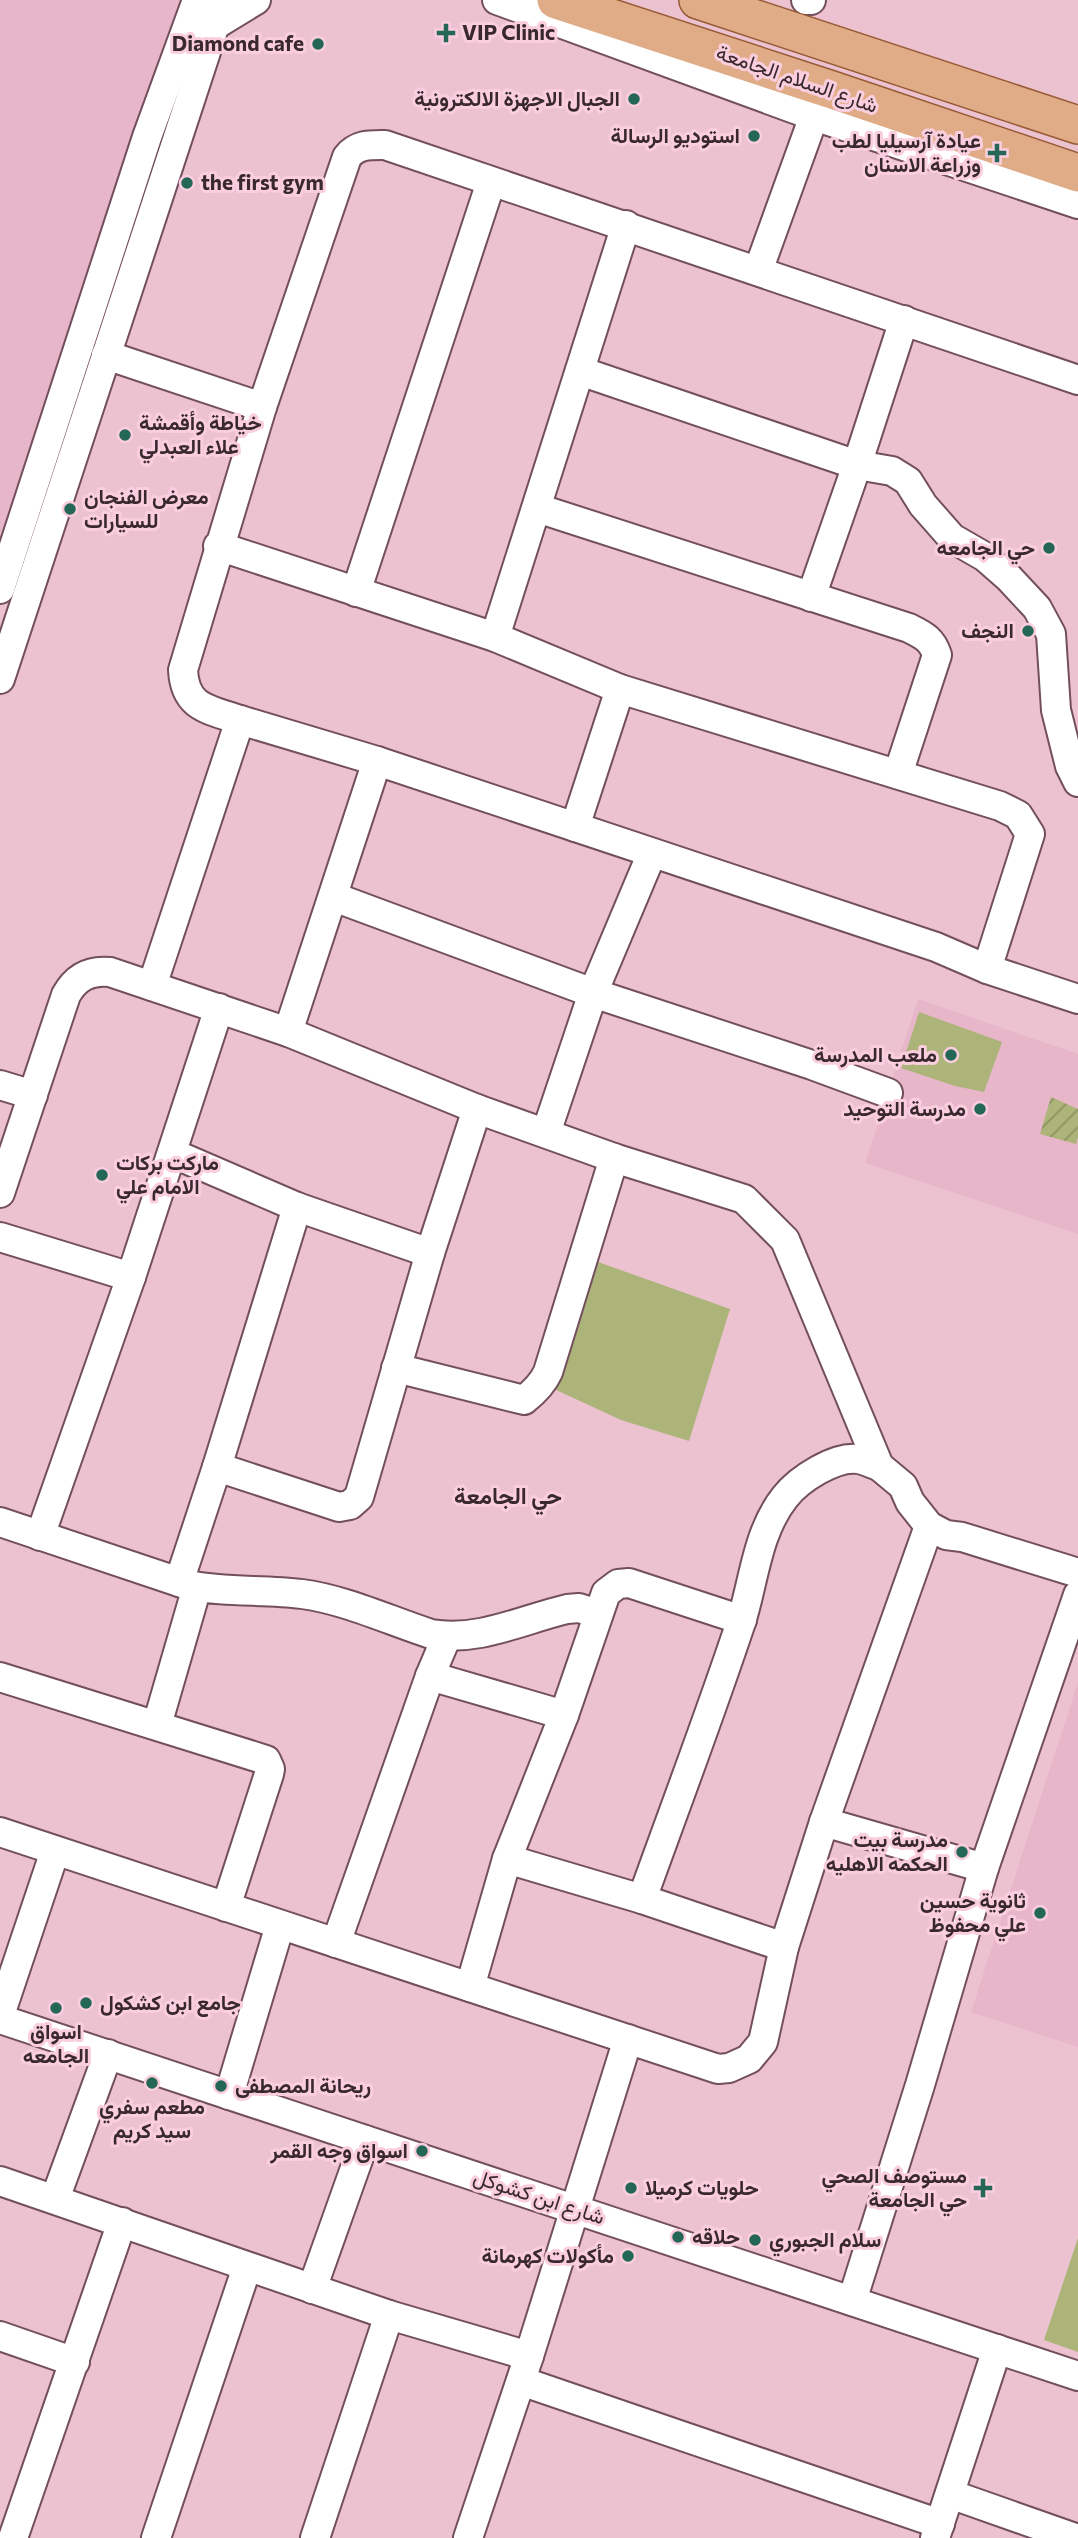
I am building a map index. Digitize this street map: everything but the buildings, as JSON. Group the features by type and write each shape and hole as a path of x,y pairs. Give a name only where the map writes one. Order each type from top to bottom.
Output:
{"main road":[{"name":"شارع السلام الجامعة","path":"556,0 823,103 898,113 1078,173"},
{"name":"شارع السلام الجامعة","path":"698,0 1078,125"},
{"path":"823,103 849,77 849,56 842,47"},
{"path":"898,113 893,94 901,76 909,70"}],"street":[{"path":"0,589 147,137 197,0"},
{"path":"2,669 219,12 256,0"},
{"path":"497,0 823,103 1078,204"},
{"path":"758,271 823,103"},
{"path":"1078,380 385,145 367,144 352,150 347,157 262,407 218,546 183,670 184,685 199,706 377,761 936,947 987,969 1078,999"},
{"path":"356,592 491,181"},
{"path":"495,637 626,225"},
{"path":"811,597 858,464 904,320"},
{"path":"106,355 262,407"},
{"path":"580,371 858,464 892,471 908,481 923,505 952,538 985,557 1037,608 1051,634 1056,710 1070,766 1078,782"},
{"path":"537,508 925,635 934,645 937,655 898,774"},
{"path":"218,546 495,637 620,689 1000,806 1018,815 1030,834 987,969"},
{"path":"575,827 620,689"},
{"path":"152,986 240,720"},
{"path":"288,1032 377,761"},
{"path":"546,1133 593,993 652,853"},
{"path":"334,897 593,993 812,1065 888,1093"},
{"path":"0,1193 66,995 77,981 92,972 101,971 152,986 288,1032 477,1109 614,1158 744,1199 785,1240 879,1466"},
{"path":"40,1536 131,1277 219,1009"},
{"path":"0,1085 33,1095"},
{"path":"217,1467 334,1506 351,1505 361,1492 429,1254 477,1109"},
{"path":"172,1153 297,1208 429,1254"},
{"path":"396,1368 524,1400 531,1394 548,1372 614,1158"},
{"path":"157,1725 217,1467 297,1208"},
{"path":"0,1237 131,1277"},
{"path":"642,1899 741,1620 766,1531 774,1512 786,1495 801,1481 818,1470 857,1459 879,1466 903,1486 910,1502 929,1526 946,1535 962,1537 1078,1573"},
{"path":"0,1522 188,1584 319,1597 431,1634 477,1635 567,1609 579,1608 598,1614"},
{"path":"0,1832 628,2039 718,2068 729,2068 749,2059 763,2042 767,2032 784,1947 824,1822 929,1526"},
{"path":"470,1987 507,1859 564,1715 606,1593 613,1586 623,1583 741,1620"},
{"path":"852,2301 984,1868 1078,1595"},
{"path":"336,1943 430,1676 447,1636"},
{"path":"430,1676 564,1715"},
{"path":"0,1677 262,1757 268,1764 270,1774 226,1907"},
{"path":"824,1822 984,1868"},
{"path":"0,2017 55,1851"},
{"path":"507,1859 642,1899 784,1947"},
{"path":"229,2095 280,1925"},
{"name":"شارع ابن كشوكل","path":"0,2017 1078,2376"},
{"path":"468,2538 525,2368 628,2039"},
{"path":"55,2199 108,2054"},
{"path":"312,2289 365,2140"},
{"path":"0,2181 389,2315 937,2531 997,2349"},
{"path":"17,2537 122,2222"},
{"path":"156,2538 247,2267"},
{"path":"315,2538 389,2315"},
{"path":"0,2336 75,2362"},
{"path":"950,2494 1075,2538"}],"shaded area":[{"path":"0,0 190,0 0,572"},
{"name":"مدرسة التوحيد","path":"918,999 1078,1054 1078,1234 865,1163"},
{"name":"ثانوية حسين علي محفوظ","path":"1078,1682 1078,2047 971,2012"}],"green space":[{"name":"ملعب المدرسة","path":"919,1012 1002,1042 984,1092 955,1086 901,1068"},
{"path":"1051,1097 1078,1109 1076,1144 1040,1134"},
{"path":"584,1257 730,1309 689,1441 621,1420 541,1383"},
{"path":"1078,2238 1078,2352 1044,2340"}],"place":[{"name":"VIP Clinic","path":"446,33"},
{"name":"Diamond cafe","path":"318,44"},
{"name":"الجبال الاجهزة الالكترونية","path":"634,99"},
{"name":"استوديو الرسالة","path":"754,136"},
{"name":"عيادة آرسيليا لطب وزراعة الاسنان","path":"997,153"},
{"name":"the first gym","path":"187,183"},
{"name":"خياطة وأقمشة علاء العبدلي","path":"125,435"},
{"name":"معرض الفنجان للسيارات","path":"70,509"},
{"name":"حي الجامعه","path":"1049,548"},
{"name":"النجف","path":"1028,631"},
{"name":"ملعب المدرسة","path":"951,1055"},
{"name":"مدرسة التوحيد","path":"980,1109"},
{"name":"ماركت بركات الامام علي","path":"102,1175"},
{"name":"مدرسة بيت الحكمه الاهليه","path":"962,1852"},
{"name":"ثانوية حسين علي محفوظ","path":"1040,1913"},
{"name":"جامع ابن كشكول","path":"86,2003"},
{"name":"اسواق الجامعه","path":"56,2008"},
{"name":"مطعم سفري سيد كريم","path":"152,2083"},
{"name":"ريحانة المصطفى","path":"221,2086"},
{"name":"اسواق وجه القمر","path":"422,2151"},
{"name":"حلويات كرميلا","path":"631,2188"},
{"name":"مستوصف الصحي حي الجامعة","path":"983,2188"},
{"name":"حلاقه","path":"678,2237"},
{"name":"سلام الجبوري","path":"755,2240"},
{"name":"مأكولات كهرمانة","path":"628,2256"}],"district":[{"name":"حي الجامعة","path":"508,1496"}]}
